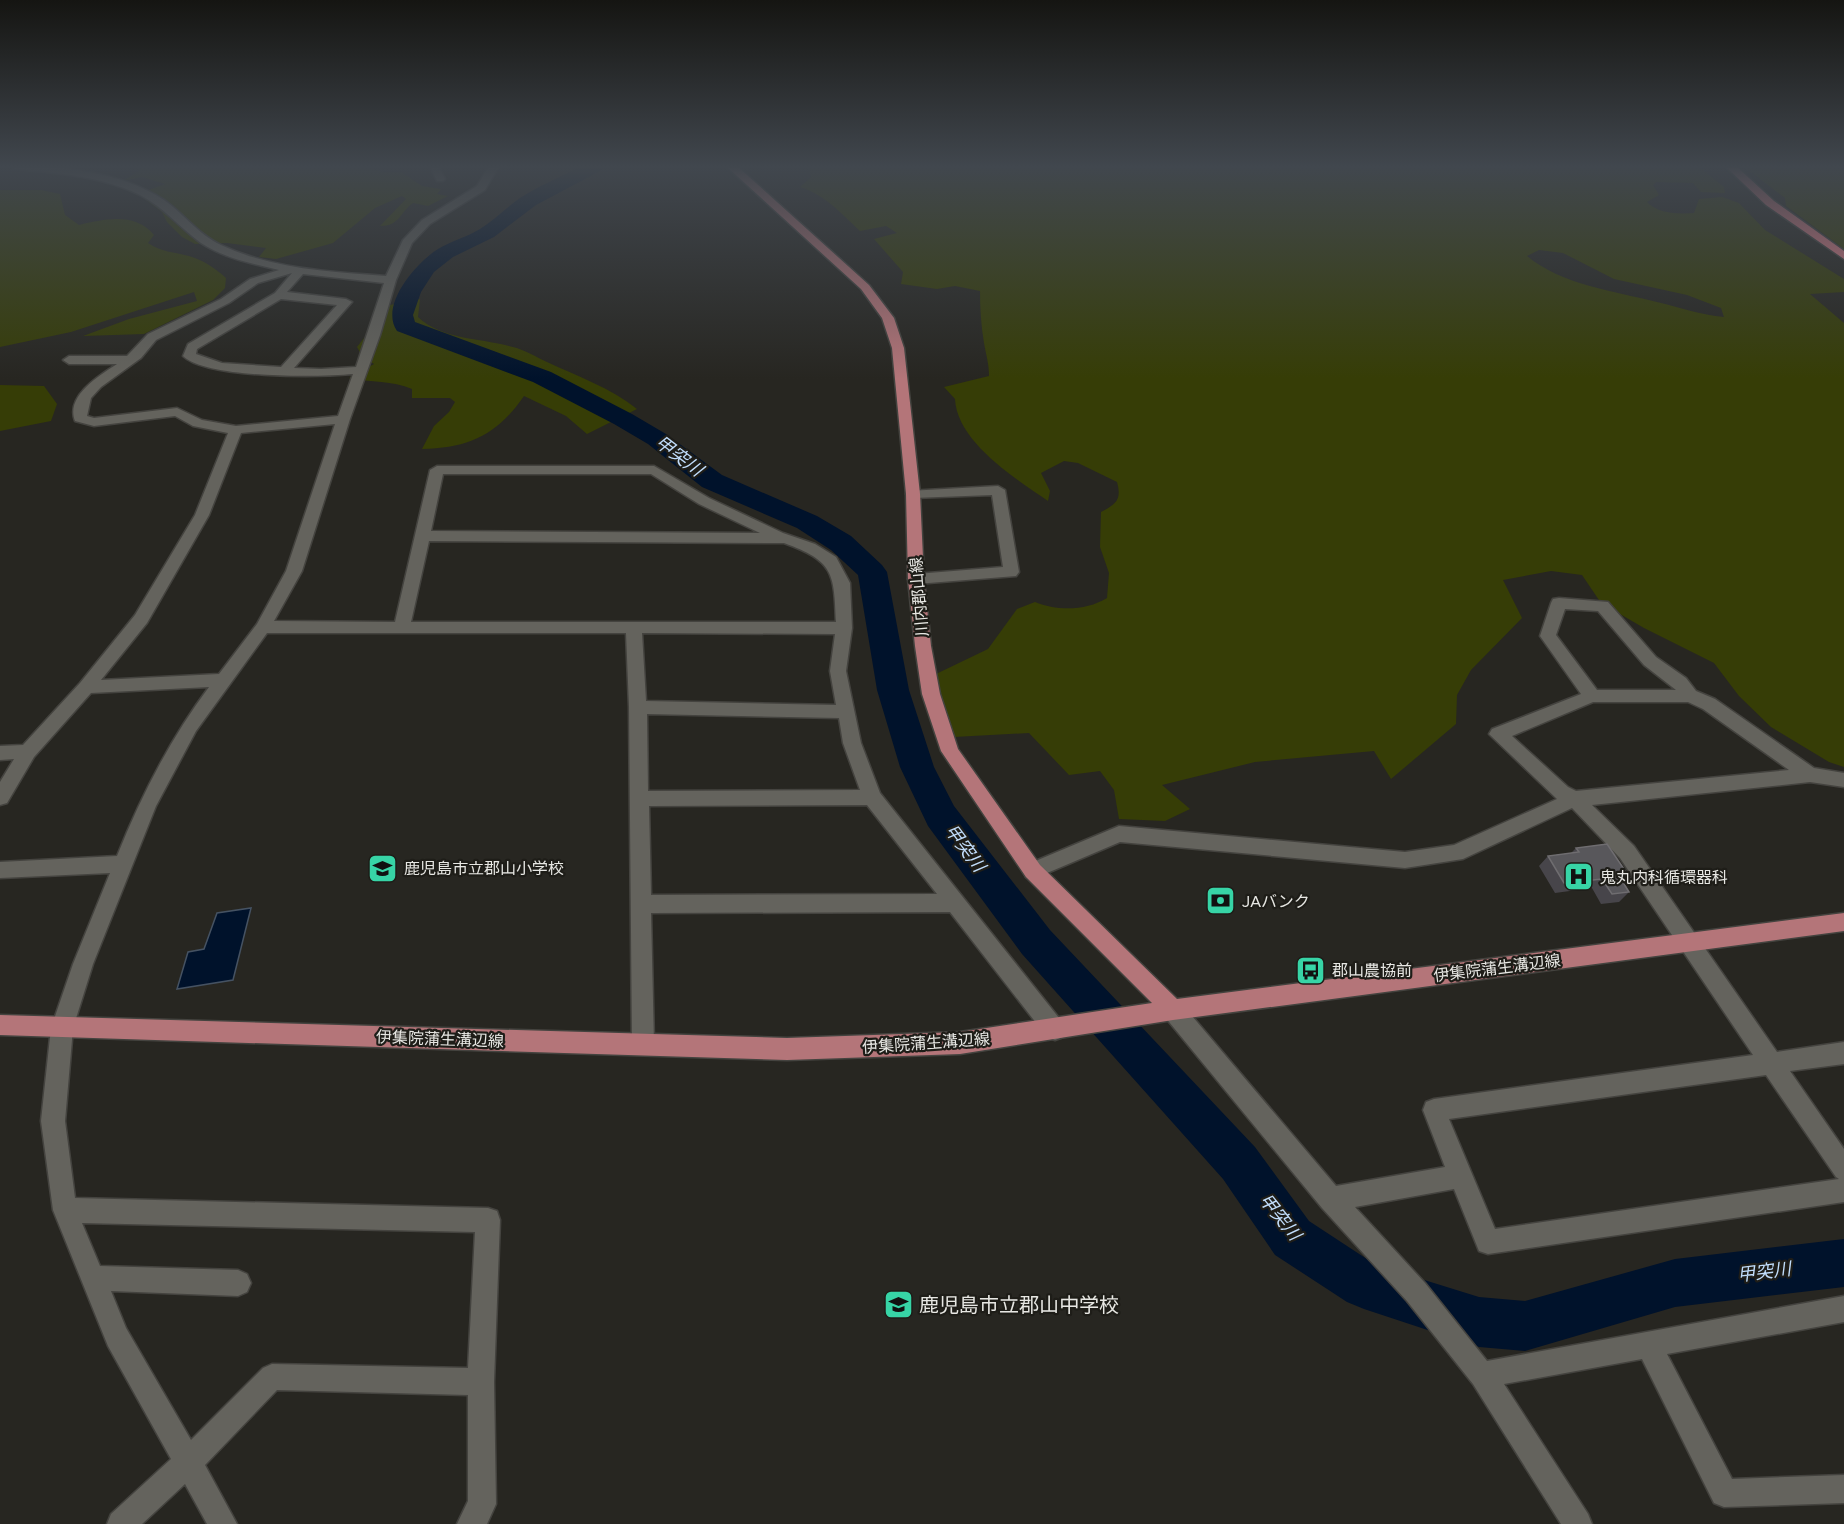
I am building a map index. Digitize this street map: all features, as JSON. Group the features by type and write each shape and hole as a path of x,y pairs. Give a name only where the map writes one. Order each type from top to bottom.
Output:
{"highway":[{"path":"1818,237 1844,256"}],"main road":[{"name":"川内郡山線","path":"809,237 865,287 888,318 898,348 913,494 916,579 931,694 950,751 1034,871 1173,1010"},
{"name":"伊集院蒲生溝辺線","path":"0,1025 787,1049 890,1047 960,1043 1060,1030 1173,1010 1844,922"}],"street":[{"path":"199,237 206,243 257,262 295,270 390,280"},
{"path":"223,1524 117,1337 64,1210 53,1121 62,1028 82,964 122,864 171,759 190,726 263,627 294,571 343,419 374,335 390,280 411,237"},
{"path":"295,270 279,295 192,347 189,356 220,367 321,373 360,369"},
{"path":"295,270 254,281 216,306 152,337 130,360 96,384 85,397 80,418 94,422 177,412 198,423 236,430 343,419"},
{"path":"279,295 346,302 285,370"},
{"path":"69,360 130,360"},
{"path":"0,798 28,752 121,646 141,619 202,515 236,430"},
{"path":"401,629 437,470 654,470 704,501 810,548 831,561 842,583 844,628 838,671 852,743 872,797 954,903 1060,1030"},
{"path":"913,494 998,490 1011,573 916,579"},
{"path":"423,536 786,538"},
{"path":"1592,696 1548,636 1559,603 1602,606 1650,661 1680,682 1690,696"},
{"path":"263,627 844,628"},
{"path":"634,629 640,799 643,1044"},
{"path":"86,687 223,680"},
{"path":"1810,775 1709,704 1690,696 1592,696 1498,734 1561,792 1574,799 1628,852 1844,1169"},
{"path":"638,707 845,712"},
{"path":"0,753 28,752"},
{"path":"1034,871 1119,834 1405,860 1456,853 1574,799 1810,775 1844,780"},
{"path":"640,799 872,797"},
{"path":"0,870 122,864"},
{"path":"640,904 954,903"},
{"path":"1173,1010 1331,1198 1416,1292 1482,1375 1578,1524"},
{"path":"1844,1053 1434,1110 1488,1242 1844,1190"},
{"path":"1331,1198 1460,1176"},
{"path":"64,1210 488,1220 481,1382 482,1503 471,1524"},
{"path":"93,1278 238,1282"},
{"path":"1482,1375 1844,1309"},
{"path":"1649,1346 1724,1493 1844,1489"},
{"path":"121,1524 189,1461 272,1377 481,1382"}],"green space":[{"path":"0,237 152,237 148,243 153,246 194,258 209,265 226,278 225,288 213,300 144,334 83,336 129,319 197,301 194,292 71,332 0,347"},
{"path":"182,237 340,237 333,243 276,259 259,257 266,248 227,243 195,244"},
{"path":"881,237 1776,237 1844,279 1844,292 1810,294 1844,323 1844,767 1829,762 1771,727 1739,696 1714,663 1644,628 1601,603 1582,575 1551,571 1503,580 1522,618 1471,670 1457,695 1456,724 1391,779 1374,751 1255,762 1162,785 1190,809 1165,821 1119,819 1114,790 1100,771 1069,775 1029,733 954,737 937,696 936,674 988,649 1017,609 1035,602 1062,608 1081,607 1107,598 1109,573 1100,547 1101,512 1116,501 1119,493 1117,482 1078,463 1064,461 1041,473 1050,491 1048,501 990,458 966,430 958,415 955,399 944,387 989,376 981,324 980,291 955,286 937,289 901,284 903,272 874,239","holes":["1539,250 1563,253 1614,279 1687,295 1721,308 1724,317 1698,313 1589,286 1556,274 1527,256"]},
{"path":"1828,237 1844,237 1844,249"},
{"path":"420,299 418,317 428,325 450,334 522,350 605,389 637,409 587,434 566,416 524,396 503,421 480,437 454,446 422,449 434,426 449,412 455,402 450,398 412,398 412,389 404,386 349,378 374,364 362,356 357,347 390,305"},
{"path":"0,385 44,386 57,404 51,421 0,431"}],"water":[{"path":"251,908 233,980 177,989 188,952 204,949 217,913"}],"building":[{"path":"1607,844 1630,878 1621,879 1629,892 1612,894 1602,879 1564,883 1548,856 1579,852 1576,848"}],"waterway":[{"name":"甲突川","path":"479,237 446,253 426,268 410,292 402,315 405,326 542,377 623,419 657,439 712,481 807,522 841,543 872,572 893,690 917,767 941,816 1036,942 1239,1163 1292,1238 1364,1285 1479,1322 1525,1326 1675,1283 1844,1263"}],"place":[{"name":"鹿児島市立郡山小学校","path":"383,868"},
{"name":"鬼丸内科循環器科","path":"1579,877"},
{"name":"JAバンク","path":"1221,901"},
{"name":"郡山農協前","path":"1311,970"},
{"name":"鹿児島市立郡山中学校","path":"898,1305"}]}
